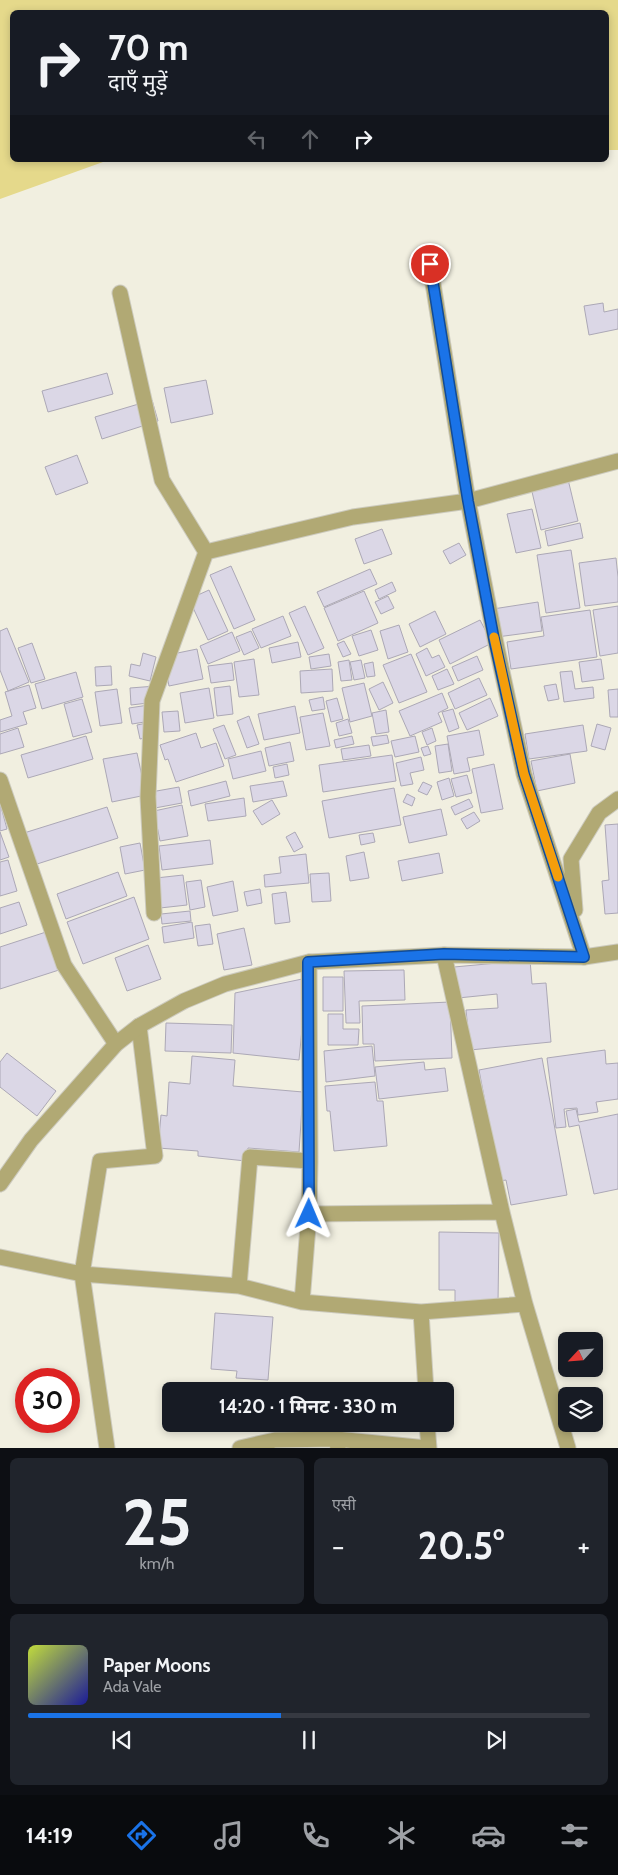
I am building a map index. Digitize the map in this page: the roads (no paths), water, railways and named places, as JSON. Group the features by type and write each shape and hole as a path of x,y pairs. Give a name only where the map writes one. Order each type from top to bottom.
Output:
{"street":[{"path":"430,264 468,501 494,639 524,774 584,957"},
{"path":"120,293 162,480 206,552"},
{"path":"206,552 352,517 468,501 618,461"},
{"path":"154,913 148,797 152,701 206,552"},
{"path":"0,780 64,965 116,1044"},
{"path":"577,936 571,858 598,812 618,799"},
{"path":"0,1184 31,1140 116,1044 139,1026 184,1001 225,984 308,962 444,954 584,957 618,952"},
{"path":"444,954 502,1212 525,1304 568,1448"},
{"path":"302,1302 309,1214 310,1160 308,962"},
{"path":"107,1448 82,1274 100,1160 155,1156 139,1026"},
{"path":"239,1286 250,1157 310,1160"},
{"path":"309,1214 502,1212"},
{"path":"0,1257 82,1274 239,1286 302,1302 421,1312 525,1304"},
{"path":"421,1312 425,1382"},
{"path":"240,1448 275,1440 428,1448 428,1432"}]}
